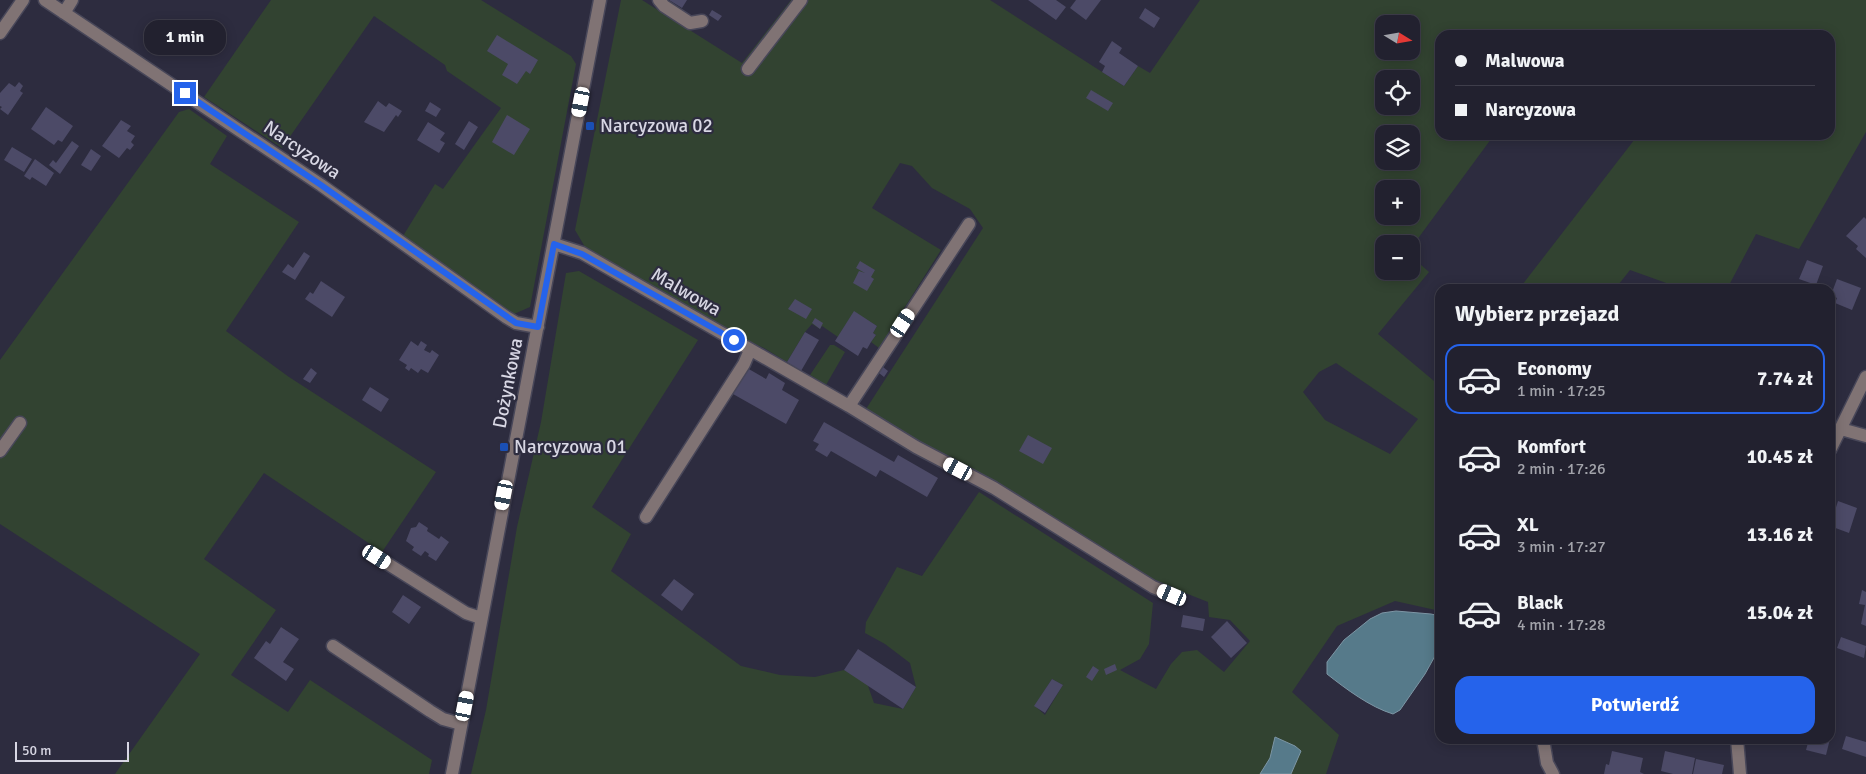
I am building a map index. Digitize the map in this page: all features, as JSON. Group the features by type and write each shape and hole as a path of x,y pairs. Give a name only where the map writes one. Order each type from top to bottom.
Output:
{"street":[{"path":"0,33 23,0"},
{"name":"Narcyzowa","path":"44,0 321,185 506,317 516,323 538,327"},
{"path":"64,13 72,0"},
{"name":"Dożynkowa","path":"452,774 600,0"},
{"path":"659,0 664,6 690,22 702,21"},
{"path":"748,69 801,0"},
{"path":"849,406 969,224"},
{"name":"Malwowa","path":"554,244 582,254 849,406 916,447 994,488 1153,587 1172,595"},
{"path":"646,517 744,364 750,350"},
{"path":"1835,440 1866,377"},
{"path":"0,451 20,423"},
{"path":"1840,429 1866,436"},
{"path":"377,557 466,613 481,618"},
{"path":"333,646 443,719 461,724"},
{"path":"1544,744 1548,763 1553,774"},
{"path":"1737,744 1740,774"}],"green space":[{"path":"271,0 481,0 571,56 576,64 530,307 514,314 403,236 435,184 443,189 501,108 447,71 445,65 374,16 282,148 204,97"},
{"path":"621,0 642,0 742,63 791,0 990,0 1124,86 1138,66 1150,73 1200,0 1866,0 1866,132 1799,249 1756,234 1730,284 1669,284 1630,270 1619,284 1523,284 1634,140 1835,140 1835,30 1435,30 1435,140 1490,140 1420,236 1375,235 1375,280 1420,280 1420,264 1429,272 1378,334 1435,382 1435,610 1395,601 1337,626 1292,692 1339,735 1326,774 471,774 486,710 517,527 541,422 566,273 579,271 698,340 592,507 631,534 611,571 741,666 780,675 815,677 844,670 867,683 874,703 903,709 916,687 910,663 885,644 865,633 866,622 897,567 922,576 979,492 1153,603 1149,644 1140,659 1120,670 1156,689 1171,664 1182,652 1197,650 1224,672 1250,641 1230,620 1209,617 1208,602 1160,582 1092,547 985,484 866,409 983,228 970,209 932,188 912,166 900,163 872,208 941,250 879,348 871,342 876,335 873,333 877,326 854,312 838,337 822,326 820,329 812,324 787,362 764,348 743,339 585,247 575,230","holes":["1336,363 1418,419 1390,454 1325,420 1303,392 1319,372","1052,679 1063,685 1045,715 1035,706"]},
{"path":"189,109 227,136 210,164 299,222 226,331 289,377 436,472 382,552 264,473 204,559 276,610 231,675 288,712 310,680 432,760 429,774 115,774 200,654 0,524 0,360 179,112"},
{"path":"830,345 834,345 845,352 826,385 810,375"}],"water":[{"path":"1396,611 1435,615 1435,656 1400,710 1393,714 1367,702 1327,674 1327,662 1344,640 1370,619 1382,613"},
{"path":"1275,737 1295,746 1301,751 1291,774 1260,774 1270,758"}],"building":[{"path":"669,0 687,0 682,8"},
{"path":"1028,0 1056,0 1066,7 1056,20"},
{"path":"1076,0 1101,0 1086,20 1070,8"},
{"path":"1145,8 1160,18 1154,28 1139,18"},
{"path":"712,10 722,16 718,21 709,15"},
{"path":"497,35 538,60 530,74 526,71 517,84 502,75 508,64 487,51"},
{"path":"1112,41 1122,48 1119,53 1138,66 1124,86 1102,72 1105,66 1099,62"},
{"path":"19,82 23,86 20,91 23,93 8,115 0,109 2,107 0,106 0,93 9,83 15,87"},
{"path":"1091,90 1113,103 1108,111 1086,98"},
{"path":"378,101 386,107 389,103 402,111 398,117 396,115 384,132 364,122"},
{"path":"430,102 441,109 436,117 425,111"},
{"path":"46,107 73,126 62,142 58,140 54,145 31,129"},
{"path":"507,115 530,129 514,155 492,142"},
{"path":"121,120 131,126 127,131 135,136 131,142 134,145 130,150 127,148 119,158 102,146"},
{"path":"469,121 478,127 464,150 455,144"},
{"path":"428,122 445,133 440,140 445,143 439,153 417,140"},
{"path":"72,141 79,146 60,174 49,165 53,160 56,163"},
{"path":"12,147 32,159 24,172 4,160"},
{"path":"91,149 101,156 91,171 81,165"},
{"path":"35,159 54,173 46,186 32,177 30,180 24,176"},
{"path":"1864,217 1866,219 1866,258 1856,249 1858,246 1846,236"},
{"path":"304,252 310,256 295,280 282,272 288,264 293,268"},
{"path":"1807,260 1823,266 1816,284 1799,279"},
{"path":"860,261 875,270 871,277 874,279 867,291 853,283 859,271 865,273 856,268"},
{"path":"1837,279 1861,288 1852,310 1835,303 1837,298 1835,297"},
{"path":"321,281 345,297 332,317 305,299 310,292 313,294"},
{"path":"795,299 812,309 806,319 788,309"},
{"path":"854,311 877,326 873,333 876,335 867,349 863,347 858,356 835,341"},
{"path":"815,318 823,323 820,329 812,323"},
{"path":"805,332 819,340 801,371 787,362"},
{"path":"411,341 418,346 421,341 427,345 424,350 430,353 432,350 439,355 428,373 421,369 418,373 411,368 409,371 405,368 407,365 399,360"},
{"path":"883,367 888,371 884,377 879,373"},
{"path":"311,368 317,373 310,383 303,379"},
{"path":"747,368 766,379 769,373 785,383 782,390 799,400 786,424 733,394"},
{"path":"370,387 389,399 381,412 362,400"},
{"path":"824,422 894,462 898,455 938,478 927,497 880,470 876,477 831,451 827,457 815,450 819,444 813,441"},
{"path":"1028,435 1052,448 1043,464 1019,451"},
{"path":"1838,501 1857,508 1849,533 1835,528 1835,510"},
{"path":"419,522 428,528 427,531 439,539 441,536 449,542 436,561 428,556 429,554 425,551 421,556 412,550 414,547 406,541 411,528 416,527"},
{"path":"674,579 694,594 682,611 661,595"},
{"path":"1862,590 1866,592 1866,626 1861,624 1865,605 1859,604"},
{"path":"403,595 421,607 409,624 392,612"},
{"path":"1183,615 1205,619 1203,631 1181,627"},
{"path":"1227,621 1247,643 1231,658 1211,637"},
{"path":"281,627 299,639 283,662 294,669 286,681 254,658 266,641 270,644"},
{"path":"1841,637 1866,646 1864,658 1837,648"},
{"path":"858,649 916,687 903,709 844,670"},
{"path":"1115,664 1117,670 1106,675 1104,669"},
{"path":"1093,666 1099,670 1092,681 1086,677"},
{"path":"1052,679 1063,685 1045,713 1034,706"},
{"path":"1846,736 1866,742 1866,757 1842,749"},
{"path":"1808,744 1829,744 1826,755 1806,750"},
{"path":"1612,751 1643,758 1640,772 1644,774 1604,774 1606,764 1609,765"},
{"path":"1665,751 1695,758 1692,774 1673,774 1661,771"},
{"path":"1696,759 1724,765 1722,774 1693,774"}],"place":[{"name":"Narcyzowa 02","path":"590,126"},
{"name":"Narcyzowa 01","path":"504,447"}],"route":[{"path":"185,93 321,185 516,323 538,327 554,244 582,254 734,340"}]}
